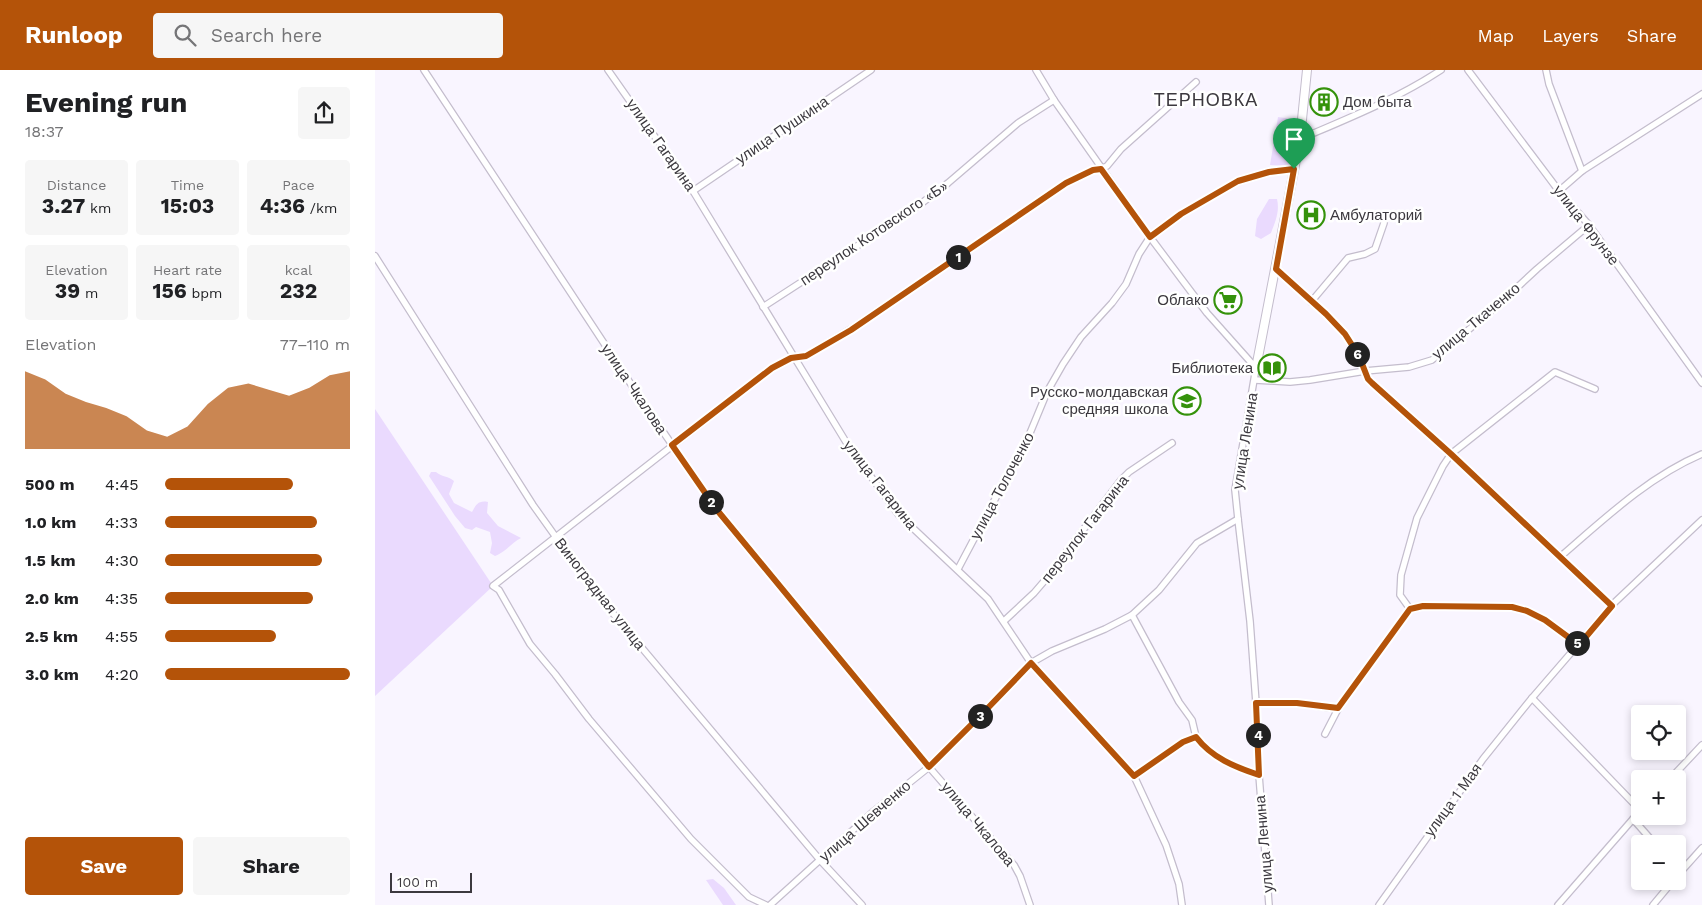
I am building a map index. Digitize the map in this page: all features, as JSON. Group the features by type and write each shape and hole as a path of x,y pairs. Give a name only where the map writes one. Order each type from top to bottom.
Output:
{"street":[{"name":"улица Чкалова","path":"424,70 717,510 929,767 1014,865 1030,905"},
{"name":"улица Гагарина","path":"608,70 693,190 846,442 899,514 988,599 1031,663 1134,776 1165,845 1179,884 1182,905"},
{"name":"улица Пушкина","path":"693,190 871,70"},
{"path":"1036,70 1101,169 1150,237 1207,313 1257,368"},
{"name":"улица Ленина","path":"1269,905 1250,620 1235,490 1300,139 1307,70"},
{"path":"1300,139 1401,95 1441,70"},
{"name":"улица Фрунзе","path":"1467,70 1559,191 1589,224 1700,377 1702,383"},
{"path":"1546,70 1549,84 1582,171"},
{"path":"766,905 749,897 691,839 589,719 530,644 499,590 493,586 772,368 787,359 806,356 851,330 1066,183 1093,170 1107,166 1121,149 1196,82"},
{"path":"1559,191 1582,171 1702,94"},
{"name":"переулок Котовского «Б»","path":"763,307 914,209 948,183 1018,123 1054,100"},
{"name":"улица Толоченко","path":"958,569 1030,433 1047,392 1063,364 1081,337 1112,303 1126,284 1139,254 1150,237 1181,214 1238,181 1269,172 1294,169"},
{"path":"1311,302 1349,258 1375,249 1384,224"},
{"name":"улица Ткаченко","path":"1255,380 1290,382 1310,380 1365,371 1409,367 1432,360 1497,308 1537,269 1589,224"},
{"name":"Виноградная улица","path":"375,256 533,505 606,606 820,860 862,905"},
{"path":"1276,269 1326,314 1345,334 1359,356 1368,379 1451,454 1612,606"},
{"path":"1410,609 1400,594 1401,575 1417,518 1451,454 1555,372 1595,389"},
{"name":"переулок Гагарина","path":"1004,621 1034,593 1052,572 1121,480 1129,472 1172,443"},
{"path":"1560,557 1612,511 1683,462 1702,454"},
{"name":"улица Шевченко","path":"770,905 874,811 929,767 1031,663 1052,651 1105,629 1132,615 1159,590 1197,543 1237,519"},
{"name":"улица 1 Мая","path":"1379,905 1483,759 1532,698 1612,606 1702,520"},
{"path":"1325,734 1338,708 1410,609 1423,606 1512,607 1527,611 1545,620 1579,645"},
{"path":"1132,615 1179,702 1191,720 1196,737 1213,754 1227,763 1259,775"},
{"path":"1532,698 1631,802"},
{"path":"1256,703 1297,703 1338,708"},
{"path":"1134,776 1183,742 1196,737"},
{"path":"1679,770 1702,745"},
{"path":"1557,905 1631,821"},
{"path":"1638,825 1647,835"},
{"path":"1686,865 1702,848"},
{"path":"1653,905 1666,890"}],"shaded area":[{"path":"1278,117 1299,120 1291,166 1270,165"},
{"path":"1269,199 1277,199 1277,213 1271,233 1261,239 1255,236 1257,219"},
{"path":"375,409 493,586 375,696"},
{"path":"431,472 436,472 454,481 449,494 454,503 472,512 480,502 488,502 487,513 498,526 521,538 495,556 490,553 492,543 490,532 476,527 472,530 465,528 429,476"},
{"path":"713,879 724,888 736,905 723,905 706,880"}],"place":[{"name":"Дом быта","path":"1324,102"},
{"name":"Амбулаторий","path":"1311,215"},
{"name":"Облако","path":"1228,300"},
{"name":"Библиотека","path":"1272,368"},
{"name":"Русско-молдавская средняя школа","path":"1187,401"}],"district":[{"name":"ТЕРНОВКА","path":"1206,100"}],"route":[{"path":"1101,169 1150,237 1181,214 1238,181 1269,172 1294,169 1276,269 1326,314 1345,334 1359,356 1368,379 1451,454 1612,606 1579,645 1545,620 1527,611 1512,607 1423,606 1410,609 1338,708 1297,703 1256,703 1259,775 1227,763 1201,744 1196,737 1183,742 1134,776 1031,663 929,767 717,510 672,445 772,368 787,359 806,356 851,330 1066,183 1093,170 1101,169"}]}
